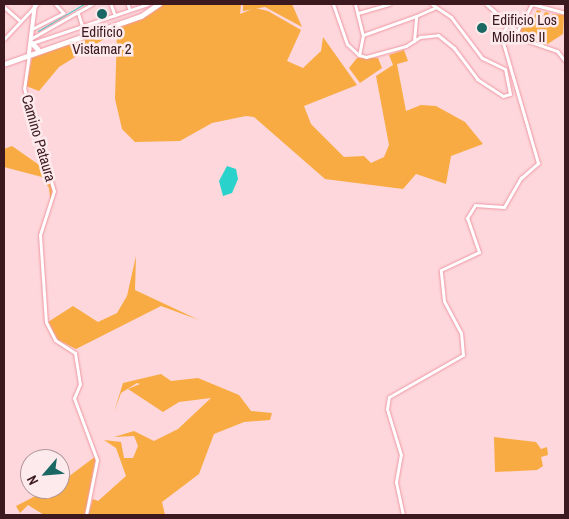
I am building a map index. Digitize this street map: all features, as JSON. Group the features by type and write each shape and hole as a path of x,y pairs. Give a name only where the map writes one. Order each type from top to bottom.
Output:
{"main road":[{"path":"4,64 39,49 152,9 159,4"},
{"path":"32,40 39,49"}],"street":[{"path":"4,37 36,4"},
{"name":"Camino Pataura","path":"36,4 24,88 54,191 40,235 46,322 55,340 75,353 80,384 74,398 97,460 86,515"},
{"path":"34,28 62,13 55,4"},
{"path":"32,40 92,4"},
{"path":"111,4 116,17"},
{"path":"128,4 130,12"},
{"path":"32,40 116,17 147,4 152,9"},
{"path":"333,4 352,49 359,55 366,57 429,34 446,40 471,74 503,96 512,91 505,69 482,58 459,25 432,4"},
{"path":"355,4 363,35 359,55"},
{"path":"358,13 390,4"},
{"path":"486,4 534,46 560,53 565,61"},
{"path":"517,32 532,4 565,13"},
{"path":"4,6 20,21"},
{"path":"363,35 406,22 427,6 436,7"},
{"path":"78,12 83,27"},
{"path":"414,41 412,28 416,16"},
{"path":"406,22 412,28"},
{"path":"403,515 396,482 402,455 387,410 389,397 463,355 461,333 444,301 441,270 478,252 467,218 474,205 504,207 521,178 538,163 501,36 508,24"},
{"path":"352,49 362,45"}],"shaded area":[{"path":"163,4 241,4 240,14 255,8 268,11 301,30 287,61 303,68 321,51 323,37 357,85 304,106 311,124 344,157 364,156 371,163 384,157 389,145 376,76 393,65 389,55 404,50 408,61 397,64 406,111 421,105 436,106 465,122 483,144 451,156 446,184 416,174 403,189 325,179 254,117 246,116 212,123 180,141 135,142 122,129 115,99 117,31 59,67 39,91 26,86 32,58 149,15"},
{"path":"243,4 292,4 302,27 265,7 243,11"},
{"path":"537,10 541,11 537,24 540,26 545,12 549,13 546,27 550,27 552,14 564,15 563,34 543,47 519,31 526,19 532,22"},
{"path":"357,58 378,58 382,68 360,83 349,68"},
{"path":"12,146 45,169 52,190 51,205 49,188 42,177 4,167 4,149"},
{"path":"136,256 135,290 199,320 161,306 76,349 58,340 48,322 73,306 98,322 117,313 127,296"},
{"path":"161,374 171,381 198,378 239,395 251,411 272,413 270,420 244,422 214,434 199,474 162,502 165,515 88,515 93,499 98,501 126,476 116,448 104,440 121,442 124,458 133,458 138,446 134,436 114,437 134,431 154,441 178,429 211,398 179,402 163,412 128,389 140,384 137,383 121,393 114,412 123,383"},
{"path":"494,437 536,442 541,449 547,447 548,455 541,457 543,466 537,470 495,472"},
{"path":"96,456 85,514 44,515 28,505 20,513 16,506 30,499 70,499 70,476"}],"water":[{"path":"227,166 236,169 238,179 232,193 223,196 219,181"}],"waterway":[{"path":"38,31 84,4"}],"place":[{"name":"Edificio Vistamar 2","path":"102,14"},
{"name":"Edificio Los Molinos II","path":"482,28"}]}
